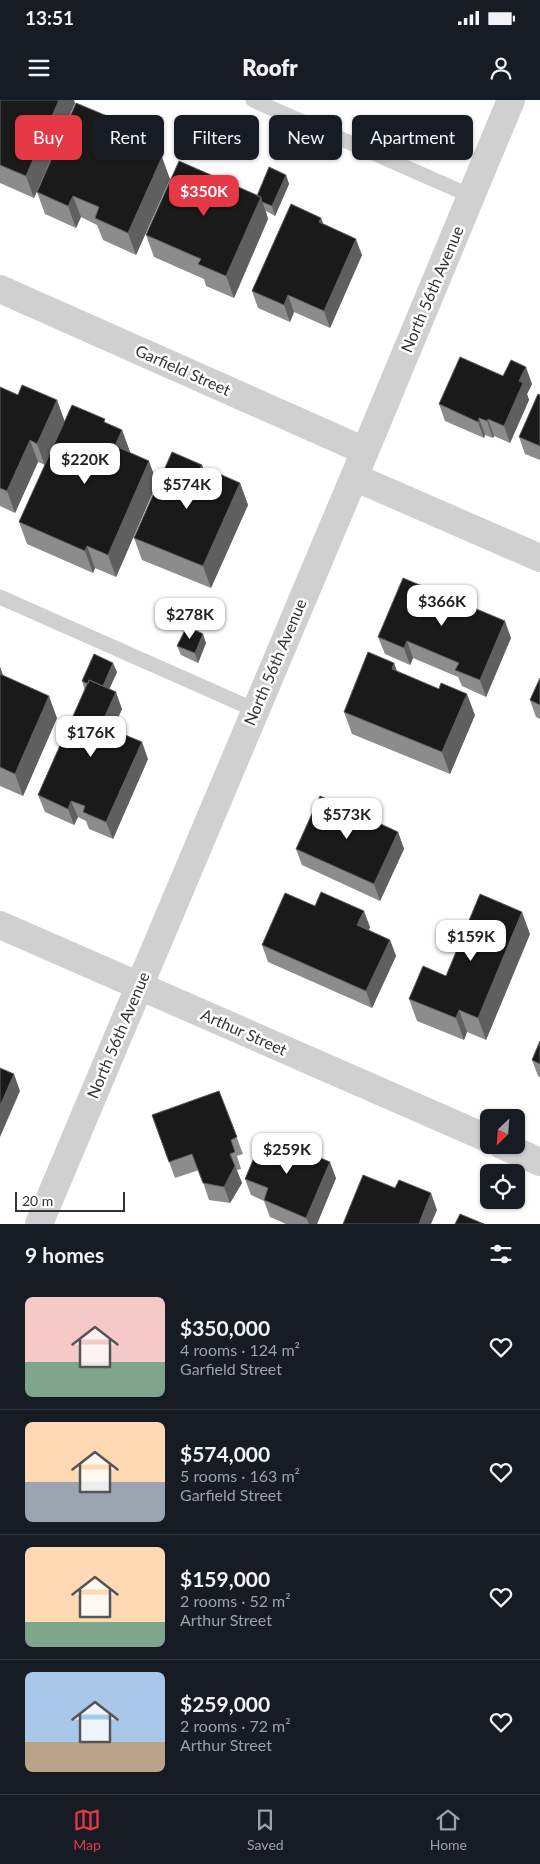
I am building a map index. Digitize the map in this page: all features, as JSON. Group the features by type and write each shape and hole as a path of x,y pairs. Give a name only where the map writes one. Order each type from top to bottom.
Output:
{"street":[{"name":"North 56th Avenue","path":"39,1224 511,100"},
{"name":"Garfield Street","path":"0,289 365,451"},
{"path":"354,477 540,558"},
{"name":"Arthur Street","path":"0,925 480,1135"},
{"path":"522,1154 540,1162"}],"lane":[{"path":"253,100 471,196"},
{"path":"0,597 255,710"}],"building":[{"path":"0,100 59,100 52,115 15,115 15,160 33,160 26,176 0,165"},
{"path":"76,103 105,115 92,115 92,160 161,160 128,233 95,218 99,207 73,196 68,206 37,192 51,160 82,160 82,115 71,115"},
{"path":"179,161 261,197 226,276 198,264 201,259 146,235"},
{"path":"269,167 286,175 272,206 262,202 261,197 257,196"},
{"path":"291,204 321,218 319,222 356,239 324,311 288,295 284,305 252,291"},
{"path":"460,357 503,376 511,360 526,367 519,381 523,383 504,426 488,419 487,421 479,418 478,422 439,404"},
{"path":"22,385 57,400 37,444 30,440 7,491 0,488 0,387 18,395"},
{"path":"538,394 540,395 540,446 519,437"},
{"path":"72,405 105,419 104,422 122,430 115,446 149,461 108,555 87,546 85,551 19,522"},
{"path":"172,452 202,465 198,472 212,478 215,472 240,483 203,566 134,538"},
{"path":"403,578 505,621 480,680 455,670 459,663 407,641 404,648 378,637"},
{"path":"187,626 203,634 195,653 177,646"},
{"path":"368,652 394,663 392,669 439,689 441,683 467,694 442,752 344,712"},
{"path":"94,654 113,663 103,686 89,680 88,684 82,681"},
{"path":"0,674 49,696 15,774 0,767"},
{"path":"540,678 540,705 530,700"},
{"path":"89,680 116,692 101,725 142,742 106,822 83,812 85,806 71,801 68,809 38,795"},
{"path":"320,796 398,832 374,884 296,849"},
{"path":"321,892 364,911 357,925 390,940 366,991 262,945 285,893 315,906"},
{"path":"480,894 522,912 478,1018 459,1010 456,1018 409,999 423,966 446,976"},
{"path":"540,1041 540,1064 532,1060"},
{"path":"0,1068 14,1074 0,1106"},
{"path":"219,1091 237,1137 231,1140 235,1152 230,1154 235,1166 224,1187 203,1183 192,1154 169,1162 152,1115"},
{"path":"264,1134 330,1162 306,1218 264,1200 268,1188 245,1179"},
{"path":"363,1175 395,1188 399,1180 431,1193 419,1224 343,1224"},
{"path":"460,1214 484,1224 455,1224"}]}
